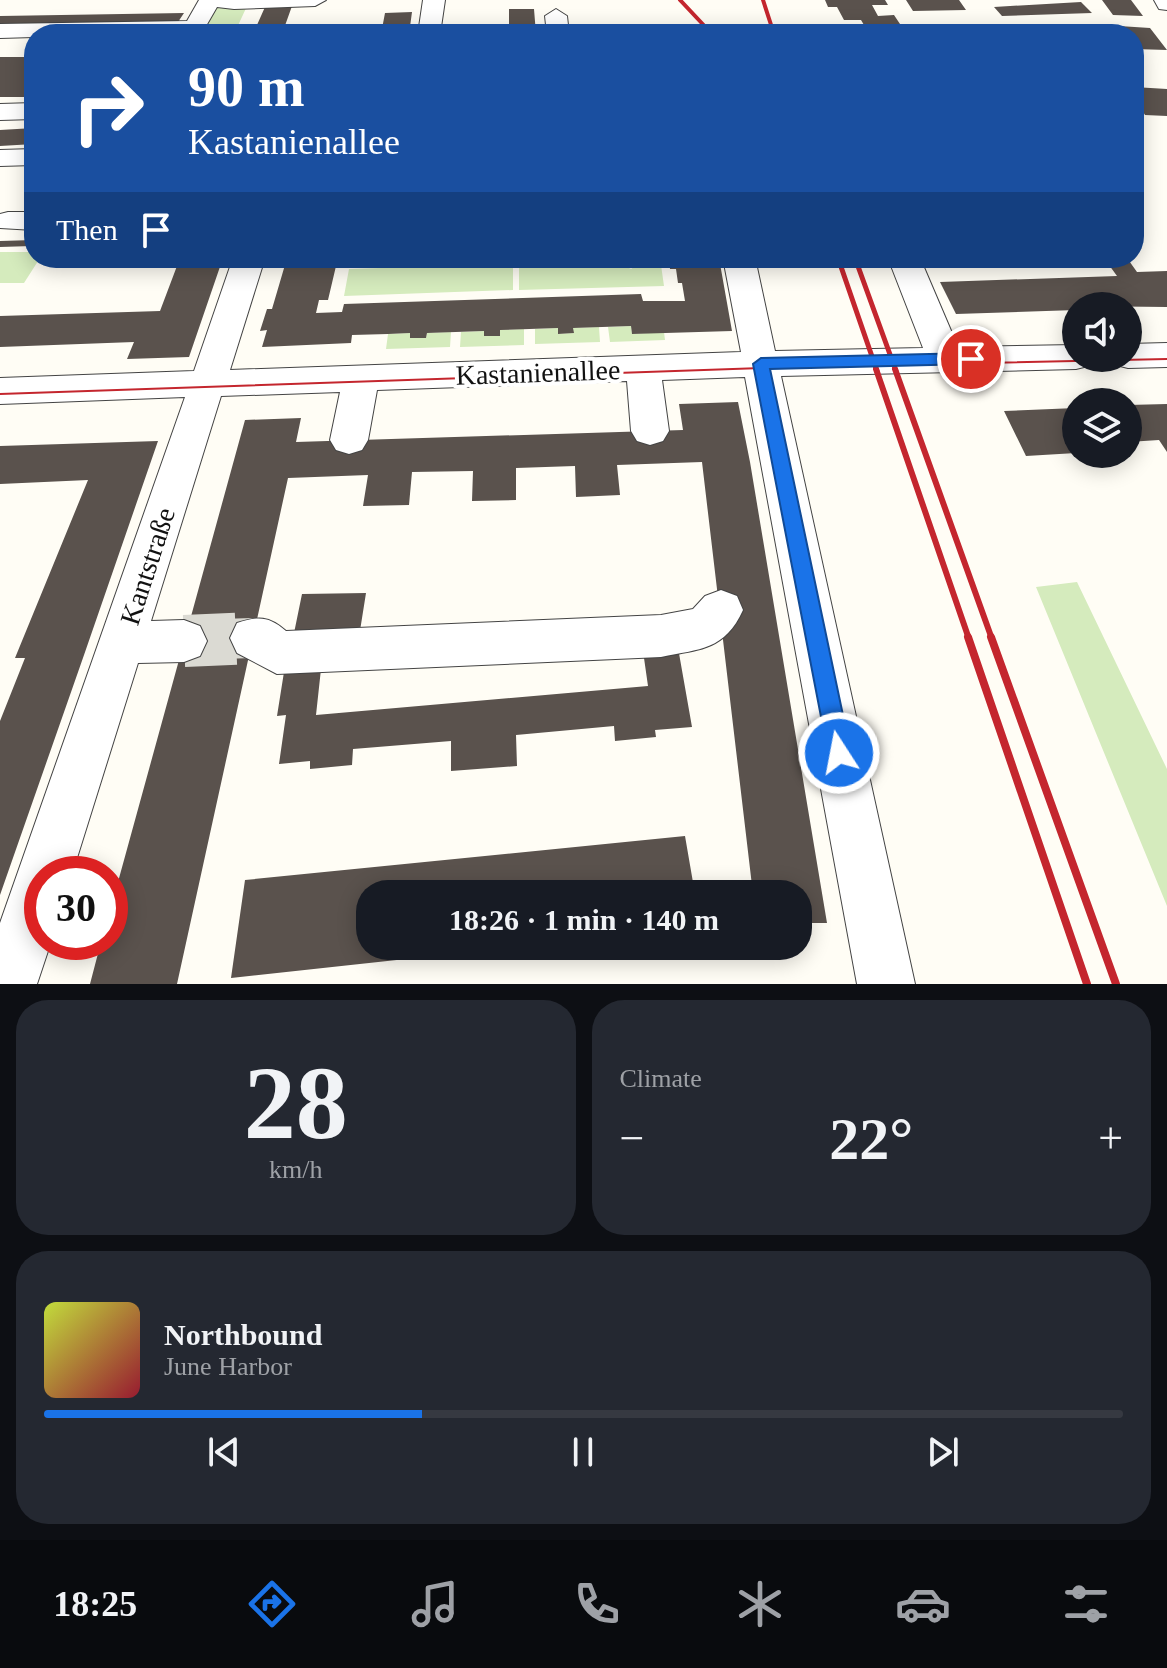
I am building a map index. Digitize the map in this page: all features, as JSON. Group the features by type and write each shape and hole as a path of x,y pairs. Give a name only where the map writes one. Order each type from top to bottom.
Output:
{"street":[{"path":"196,24 211,0 234,3 315,0"},
{"path":"323,23 330,0"},
{"path":"430,24 434,0"},
{"path":"0,31 24,31"},
{"path":"0,46 24,46"},
{"path":"0,112 24,111"},
{"path":"0,158 24,157"},
{"name":"Kantstraße","path":"51,856 245,268"},
{"path":"741,268 886,984"},
{"path":"908,268 945,359"},
{"path":"1142,356 1167,355"},
{"name":"Kastanienallee","path":"0,391 761,364 1062,357"},
{"path":"643,368 650,431"},
{"path":"349,440 361,378"},
{"path":"253,638 260,637 277,653 661,636 706,627 721,610"},
{"path":"122,643 184,641"},
{"path":"8,984 24,936"}],"green space":[{"path":"218,4 248,4 239,24 207,24"},
{"path":"0,252 24,252 24,268 34,268 24,283 0,283"},
{"path":"513,268 513,290 344,296 349,269"},
{"path":"519,268 661,268 664,286 519,290"},
{"path":"631,326 632,334 664,332 665,340 610,342 608,327"},
{"path":"599,327 600,342 535,344 535,329 558,328 558,334 573,333 573,328"},
{"path":"524,329 524,345 460,347 461,332 484,331 484,336 500,336 500,330"},
{"path":"451,332 450,347 386,349 388,334 410,333 410,338 426,338 427,333"},
{"path":"1077,582 1167,769 1167,906 1036,587"}],"building":[{"path":"825,0 885,0 888,5 872,5 878,16 894,15 900,24 863,24 861,20 844,20 837,7 828,7"},
{"path":"906,0 959,0 966,10 913,11"},
{"path":"1102,0 1131,0 1143,16 1113,15"},
{"path":"1081,2 1092,13 1002,16 994,7"},
{"path":"292,6 286,24 257,24 265,7"},
{"path":"509,9 534,9 535,24 509,24"},
{"path":"412,12 410,24 383,24 385,13"},
{"path":"184,13 177,24 24,24 24,28 0,28 0,16"},
{"path":"1144,28 1150,28 1167,50 1144,49"},
{"path":"0,57 24,57 24,97 0,97"},
{"path":"1144,88 1167,89 1167,116 1145,115"},
{"path":"24,129 24,145 0,146 0,130"},
{"path":"24,240 24,246 0,247 0,241"},
{"path":"176,268 220,268 189,357 127,359 134,342 0,347 0,316 160,311"},
{"path":"284,268 336,268 328,300 319,300 316,313 342,312 344,304 641,294 643,301 685,301 676,269 670,268 721,268 732,331 632,334 631,326 573,328 574,333 558,334 558,328 500,330 500,336 484,336 484,331 427,333 426,338 410,338 410,333 352,335 351,343 262,347 267,330 260,331 267,309 272,309"},
{"path":"1111,268 1134,268 1137,272 1167,271 1167,307 1142,307 1142,292 1062,292 1062,310 956,314 940,282 1117,276"},
{"path":"738,402 827,923 812,923 812,880 751,880 702,462 617,465 620,495 576,497 575,466 516,468 516,500 472,501 473,471 412,472 409,505 363,506 368,475 288,478 177,984 90,984 96,960 128,960 128,856 125,856 245,420 301,418 296,442 683,430 679,404"},
{"path":"1167,404 1167,452 1159,440 1142,441 1142,405"},
{"path":"1062,409 1062,454 1026,456 1004,411"},
{"path":"158,441 0,895 0,721 25,658 15,658 88,480 0,484 0,446"},
{"path":"366,593 359,637 293,638 302,594"},
{"path":"677,642 692,727 655,730 656,737 615,741 614,726 516,735 517,766 451,771 451,741 353,749 352,765 310,769 310,761 279,764 286,715 277,716 284,672 321,669 316,715 648,686 642,644"},
{"path":"685,836 693,880 356,880 356,960 397,960 231,978 245,880"}],"tunnel":[{"path":"184,641 253,638 220,639"}],"tram line":[{"path":"0,394 762,368 1167,359"}],"railway":[{"path":"680,0 703,24"},
{"path":"763,0 771,24"},
{"path":"841,268 877,371"},
{"path":"859,268 896,371"},
{"path":"876,369 969,639"},
{"path":"895,369 992,639"},
{"path":"968,637 1087,984"},
{"path":"991,637 1116,984"}],"route":[{"path":"839,753 761,364 971,359"}]}
